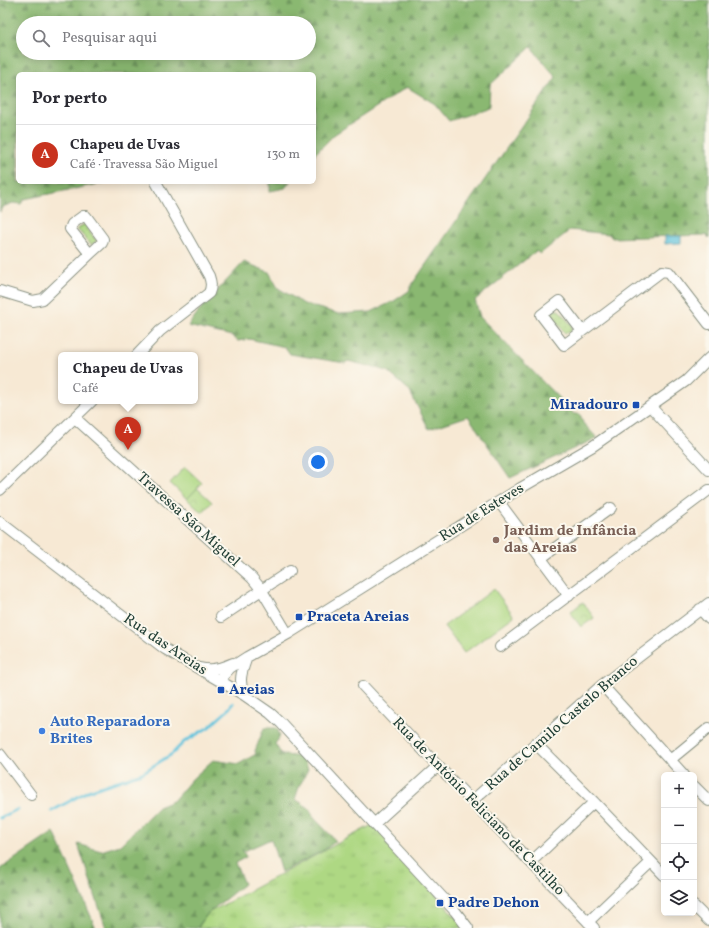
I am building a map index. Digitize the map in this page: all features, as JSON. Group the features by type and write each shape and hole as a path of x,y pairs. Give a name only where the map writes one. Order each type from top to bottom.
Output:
{"street":[{"path":"140,352 160,331 209,293 212,283 210,276 157,184"},
{"path":"0,291 33,301 43,299 90,254"},
{"path":"582,331 662,271 669,272 709,324"},
{"name":"Rua de Esteves","path":"223,682 230,668 247,657 288,634 593,446 686,381 709,358"},
{"path":"0,490 89,404"},
{"path":"650,406 709,470"},
{"name":"Travessa São Miguel","path":"75,418 241,568 261,589 288,634"},
{"path":"500,647 709,490"},
{"path":"500,502 569,596"},
{"path":"541,558 611,508"},
{"name":"Rua das Areias","path":"0,522 165,649 192,666 223,682 270,713 281,723 455,911 468,928"},
{"path":"221,617 290,571"},
{"name":"Rua de Camilo Castelo Branco","path":"472,801 535,743 602,685 709,603"},
{"path":"700,609 709,619"},
{"path":"244,695 240,686 241,676 247,657"},
{"name":"Rua de Esteves","path":"192,666 209,670 222,668 247,657"},
{"path":"602,685 681,772"},
{"name":"Rua de António Feliciano de Castilho","path":"363,686 591,925"},
{"path":"670,760 709,728"},
{"path":"535,743 661,872"},
{"path":"0,754 31,795"},
{"path":"374,824 438,766"},
{"path":"697,789 709,801"},
{"path":"531,862 594,802"},
{"path":"591,925 651,862"},
{"path":"697,909 709,921"}],"green space":[{"path":"0,0 709,0 709,238 706,235 612,238 609,234 570,230 540,254 536,251 475,300 480,317 574,414 580,414 583,423 597,438 510,478 468,416 429,429 409,390 387,371 348,361 345,363 290,354 285,347 249,339 238,341 232,336 188,326 214,293 244,262 269,272 278,288 304,304 339,314 371,312 394,301 409,291 413,283 556,77 531,47 490,85 489,107 449,121 435,104 407,87 335,134 316,153 316,72 16,72 16,184 98,184 24,199 21,204 13,203 2,207 0,212"},
{"path":"270,184 288,184 285,188 270,191"},
{"path":"84,224 97,241 91,245 77,229"},
{"path":"553,310 559,310 572,326 572,332 565,333 551,315"},
{"path":"185,467 202,483 187,499 170,483"},
{"path":"197,488 212,502 202,513 187,499"},
{"path":"494,589 514,616 464,653 444,626"},
{"path":"583,602 594,618 581,627 570,612"},
{"path":"264,728 277,728 280,736 275,744 282,755 298,757 306,764 308,769 295,799 309,808 314,818 336,841 324,850 281,872 271,839 244,851 242,849 246,857 235,863 244,884 208,913 197,928 106,928 78,844 101,851 120,845 158,807 173,801 192,779 213,760 239,764 256,754 255,751"},
{"path":"374,824 465,928 198,928 208,913"},
{"path":"54,832 96,928 0,928 0,869"}],"water":[{"path":"665,236 681,236 681,243 665,244"}],"waterway":[{"path":"52,811 88,791 142,773 172,754 184,742 209,727 227,711 233,703"},
{"path":"0,818 18,809"}],"place":[{"name":"Miradouro","path":"636,405"},
{"name":"Chapeu de Uvas","path":"128,450"},
{"name":"Jardim de Infância das Areias","path":"496,540"},
{"name":"Praceta Areias","path":"299,617"},
{"name":"Areias","path":"221,690"},
{"name":"Auto Reparadora Brites","path":"42,731"},
{"name":"Padre Dehon","path":"440,903"}]}
